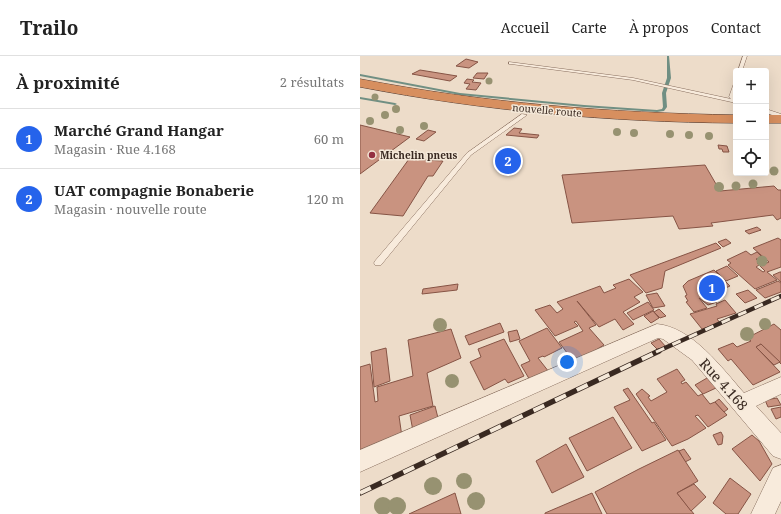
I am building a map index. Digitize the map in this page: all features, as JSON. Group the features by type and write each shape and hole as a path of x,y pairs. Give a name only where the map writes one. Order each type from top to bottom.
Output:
{"highway":[{"name":"nouvelle route","path":"360,83 436,97 556,112 647,118 733,119"},
{"name":"nouvelle route","path":"360,89 437,103 524,115 648,125 733,127"},
{"path":"769,119 781,119"},
{"path":"769,126 781,126"}],"street":[{"name":"Rue 4.168","path":"360,461 657,331 667,332 698,355 742,403 781,449"},
{"path":"742,403 781,385"},
{"path":"763,514 781,476"}],"lane":[{"path":"741,68 745,56"},
{"path":"511,63 633,79 733,101"},
{"path":"769,112 781,116"},
{"path":"378,263 469,154 524,115"}],"building":[{"path":"466,59 478,62 469,68 456,66"},
{"path":"420,70 457,76 450,81 412,74"},
{"path":"477,73 488,73 484,79 473,78"},
{"path":"467,79 474,80 472,82 481,83 476,90 466,89 470,84 464,83"},
{"name":"Michelin pneus","path":"360,125 410,137 360,174"},
{"path":"514,128 522,129 519,133 539,135 537,138 506,135"},
{"path":"428,130 436,132 424,141 416,139"},
{"path":"718,145 727,146 729,152 723,152 722,149 719,149"},
{"path":"409,159 443,161 433,176 428,176 403,216 370,213"},
{"path":"705,165 720,191 774,186 778,190 781,190 781,218 777,220 773,215 711,223 713,226 679,229 673,216 572,223 562,175"},
{"path":"757,227 761,230 749,234 745,231"},
{"path":"778,238 781,240 781,267 767,272 777,280 755,289 728,265 731,263 727,260 746,251 751,255 757,252 762,257 756,259 760,262 757,263 759,265 756,267 763,272 765,271 760,266 769,262 753,248"},
{"path":"726,239 731,243 723,247 718,242"},
{"path":"716,243 721,248 665,271 662,288 646,293 630,275"},
{"path":"727,266 738,276 726,281 716,271"},
{"path":"714,270 730,286 710,295 717,302 708,305 699,298 707,308 694,312 686,302 688,301 685,296 687,295 683,286 688,281"},
{"path":"781,272 781,282 773,275"},
{"path":"629,279 643,292 634,297 640,302 623,312 634,324 623,330 615,319 599,327 577,301 596,325 589,328 604,345 584,357 573,361 559,342 583,331 576,321 574,322 578,326 555,336 535,310 550,305 557,313 563,309 557,302 600,286 604,293 616,288 613,285"},
{"path":"778,281 781,283 781,292 765,298 756,290"},
{"path":"458,284 457,290 422,294 423,289"},
{"path":"748,290 757,298 745,303 736,294"},
{"path":"657,293 665,306 653,308 646,295"},
{"path":"725,300 736,313 717,319 720,323 702,329 690,314 717,306 716,304"},
{"path":"648,302 654,310 633,320 627,313"},
{"path":"659,309 666,316 660,318 654,312"},
{"path":"653,311 659,318 651,323 644,316"},
{"path":"500,323 504,332 469,345 465,336"},
{"path":"774,324 781,330 781,364 761,344 756,347 780,372 753,385 731,359 728,361 718,349 733,343 737,347 751,341 747,338"},
{"path":"547,328 562,348 544,357 538,358 549,372 531,382 521,365 530,361 519,341"},
{"path":"451,329 461,358 427,373 433,406 399,416 402,437 360,454 360,367 370,364 375,402 378,401 377,387 413,376 408,340"},
{"path":"517,330 520,339 510,342 508,332"},
{"path":"504,339 524,376 508,383 505,379 484,390 470,362 481,357 478,349"},
{"path":"659,339 666,347 659,351 651,343"},
{"path":"761,344 780,362 774,365 756,347"},
{"path":"386,348 390,381 374,387 371,352"},
{"path":"677,369 685,380 681,382 682,384 686,382 698,396 702,394 710,404 715,402 727,415 708,427 698,415 695,416 706,428 688,439 672,446 636,394 642,389 650,396 648,397 651,401 667,392 657,379"},
{"path":"707,378 716,388 703,394 695,385"},
{"path":"628,388 652,423 654,422 666,440 642,451 614,407 630,400 623,390"},
{"path":"777,398 781,405 768,407 765,400"},
{"path":"719,399 728,409 724,412 715,402"},
{"path":"435,406 439,422 413,431 410,415"},
{"path":"781,407 781,417 776,419 771,409"},
{"path":"613,417 632,448 587,471 569,438"},
{"path":"721,432 723,436 722,444 718,445 713,435"},
{"path":"752,435 759,441 772,464 760,481 732,449"},
{"path":"566,444 584,477 552,493 536,461"},
{"path":"684,449 691,459 685,462 679,451"},
{"path":"678,450 698,481 677,493 694,514 607,514 595,492"},
{"path":"730,478 751,494 738,514 726,514 713,503"},
{"path":"694,484 706,497 691,511 677,493"},
{"path":"455,493 461,514 409,514"},
{"path":"592,493 602,514 545,514 545,513"}],"waterway":[{"path":"360,75 460,94 584,106 657,111 663,110 665,107 664,93 669,78 668,56"},
{"path":"360,98 395,104"}],"railway":[{"path":"656,352 781,296"},
{"path":"360,493 659,351"}],"place":[{"name":"Michelin pneus","path":"372,155"},
{"name":"UAT compagnie Bonaberie","path":"508,161"},
{"name":"Marché Grand Hangar","path":"712,288"}]}
